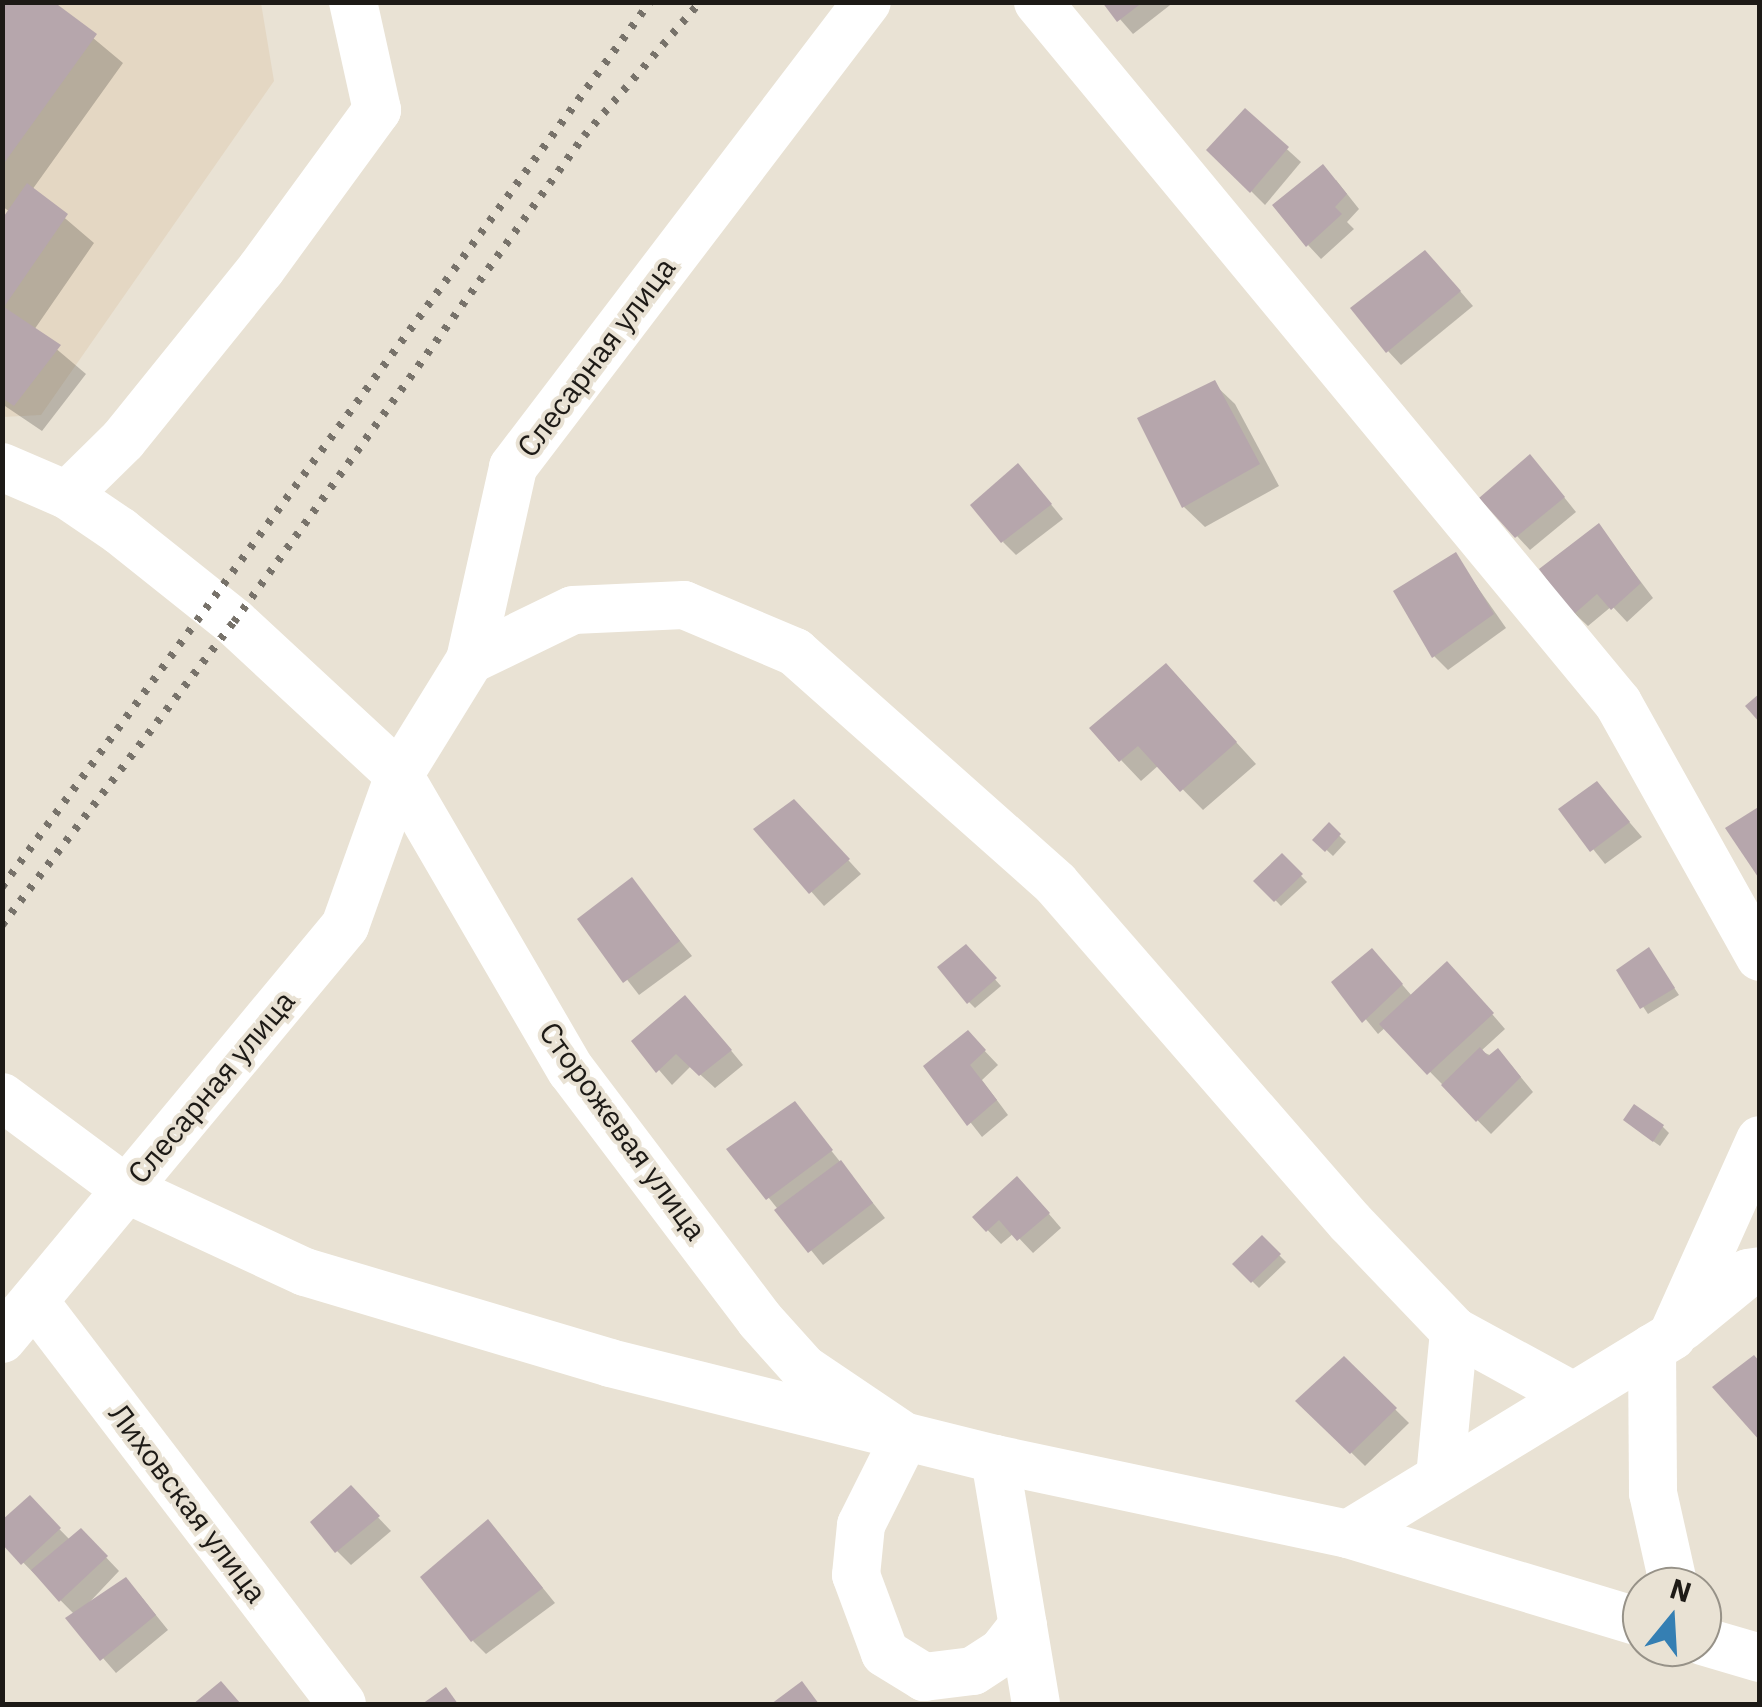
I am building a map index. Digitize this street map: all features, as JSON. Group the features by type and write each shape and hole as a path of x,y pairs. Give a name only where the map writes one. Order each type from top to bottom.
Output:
{"street":[{"path":"67,495 123,440 261,268 377,110 353,2"},
{"name":"Слесарная улица","path":"2,1338 345,926 399,775 470,660 513,467 867,2"},
{"path":"1038,2 1618,704 1760,957"},
{"name":"Сторожевая улица","path":"2,467 67,495 234,622 399,775 570,1070 760,1320 803,1368 906,1437"},
{"path":"470,660 573,610 684,605 795,652 1056,884 1350,1222 1454,1330 1573,1396"},
{"path":"2,1097 126,1189 306,1272 610,1362 995,1459 1348,1534 1622,1616"},
{"path":"1670,1567 1653,1493 1662,1342 1760,1140"},
{"path":"1348,1534 1662,1342 1748,1273 1760,1271"},
{"name":"Лиховская улица","path":"34,1301 342,1704"},
{"path":"1440,1478 1454,1330"},
{"path":"906,1437 861,1525 856,1575 884,1653 924,1677 973,1672 1002,1652 1023,1625"},
{"path":"995,1459 1036,1704"},
{"path":"1722,1647 1760,1658"}],"shaded area":[{"path":"2,3 261,3 274,81 41,415 3,417"}],"building":[{"path":"2,2 54,2 97,34 2,166"},
{"path":"1102,2 1143,2 1117,22"},
{"path":"1245,108 1289,147 1250,193 1206,150"},
{"path":"1323,164 1347,194 1335,207 1342,214 1306,247 1272,205"},
{"path":"27,183 68,214 4,307 61,345 14,406 2,398 2,219"},
{"path":"1425,250 1461,291 1386,353 1350,308"},
{"path":"1215,380 1260,464 1182,508 1137,418"},
{"path":"1530,454 1565,497 1515,538 1479,498"},
{"path":"1018,463 1052,504 1001,543 970,505"},
{"path":"1599,523 1641,583 1611,610 1597,594 1573,615 1539,569"},
{"path":"1456,552 1494,614 1432,658 1393,591"},
{"path":"1166,663 1237,742 1180,792 1138,746 1119,762 1089,728"},
{"path":"1760,693 1760,723 1745,706"},
{"path":"1597,781 1630,822 1590,852 1558,809"},
{"path":"794,799 850,859 809,894 753,829"},
{"path":"1760,806 1760,880 1725,828"},
{"path":"1329,822 1341,834 1325,852 1312,840"},
{"path":"1282,853 1303,874 1274,902 1253,881"},
{"path":"632,877 680,941 623,983 577,919"},
{"path":"966,944 997,978 967,1004 937,967"},
{"path":"1649,947 1675,988 1640,1009 1616,970"},
{"path":"1372,948 1403,984 1362,1023 1331,982"},
{"path":"1447,961 1494,1013 1427,1075 1379,1024"},
{"path":"685,995 732,1050 699,1076 676,1054 656,1073 631,1041"},
{"path":"968,1030 986,1050 970,1065 997,1100 967,1126 923,1066"},
{"path":"1480,1047 1488,1056 1498,1048 1521,1077 1476,1122 1441,1085"},
{"path":"795,1101 833,1150 766,1200 726,1149"},
{"path":"1634,1104 1664,1125 1653,1142 1623,1120"},
{"path":"841,1160 873,1203 808,1253 774,1210"},
{"path":"1017,1176 1050,1213 1017,1241 999,1220 986,1232 972,1217"},
{"path":"1262,1235 1281,1254 1251,1283 1232,1264"},
{"path":"1754,1355 1760,1362 1760,1441 1712,1387"},
{"path":"1344,1356 1397,1408 1350,1454 1295,1401"},
{"path":"351,1485 380,1516 335,1553 310,1522"},
{"path":"30,1495 61,1528 21,1565 2,1544 2,1520"},
{"path":"488,1519 543,1588 471,1642 420,1577"},
{"path":"81,1528 108,1556 59,1602 31,1570"},
{"path":"126,1577 156,1615 100,1661 65,1618"},
{"path":"221,1681 241,1704 193,1704"},
{"path":"802,1681 819,1704 771,1704"},
{"path":"446,1687 458,1704 422,1704"}],"railway":[{"path":"2,887 650,2"},
{"path":"2,925 234,622 584,136 700,2"}]}
